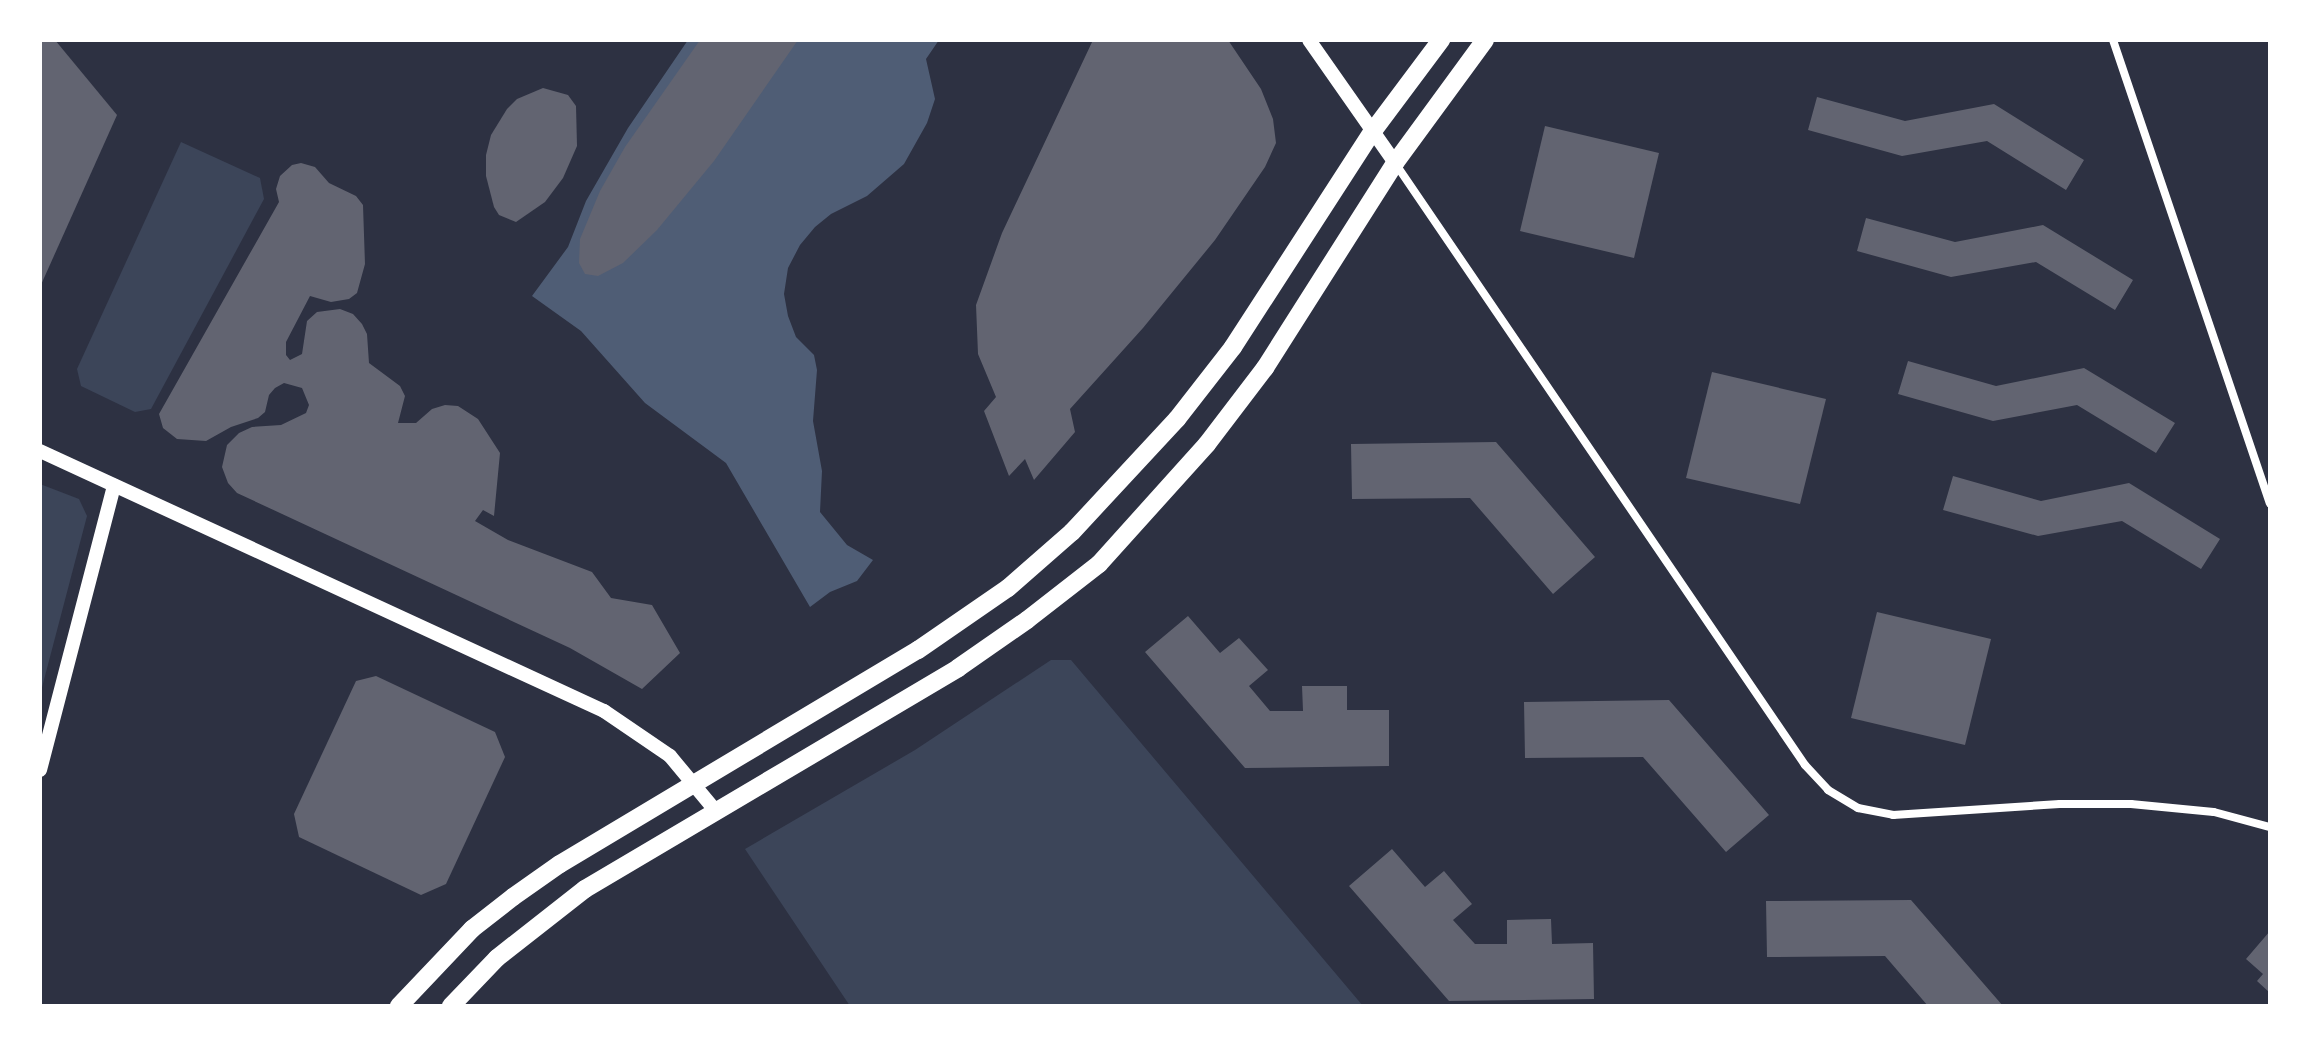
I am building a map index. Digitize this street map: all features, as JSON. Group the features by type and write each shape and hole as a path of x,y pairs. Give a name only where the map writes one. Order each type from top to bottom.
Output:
{"main road":[{"path":"399,1006 472,929 513,897 695,783 918,650 1008,588 1072,532 1177,419 1274,287 1373,131 1441,40"},
{"path":"451,1006 497,958 585,889 714,809 958,668 1099,564 1207,444 1265,368 1395,163 1485,40"}],"street":[{"path":"1309,40 1805,765 1828,790 1875,814 1913,815 2060,804 2120,803 2214,812 2270,827"},
{"path":"2113,40 2270,503"},
{"path":"40,451 604,711 670,756 714,809"},
{"path":"40,770 114,485"}],"shaded area":[{"path":"688,40 939,40 926,59 935,99 927,123 904,164 867,196 831,214 815,227 800,245 788,268 784,294 788,316 796,337 814,355 817,370 813,421 822,471 820,512 847,545 873,560 857,581 830,592 810,607 726,463 645,403 581,331 532,296 568,247 586,201 628,128"},
{"path":"181,142 260,178 264,199 151,409 135,412 81,386 77,369"},
{"path":"40,484 79,499 87,516 40,695"},
{"path":"1051,660 1071,660 1363,1006 850,1006 745,849 915,750"}],"building":[{"path":"40,40 55,40 117,115 40,287"},
{"path":"700,40 798,40 714,161 657,230 623,263 598,276 585,274 579,263 580,239 600,191 625,147"},
{"path":"1093,40 1228,40 1261,89 1273,119 1276,143 1265,167 1215,240 1143,328 1070,409 1075,432 1034,480 1025,459 1009,476 984,411 996,397 978,354 976,305 1002,233"},
{"path":"543,88 568,95 576,106 577,146 563,178 545,202 516,222 499,215 494,207 486,176 486,155 491,135 507,109 517,99"},
{"path":"1817,97 1905,121 1994,104 2084,160 2066,190 1987,141 1902,156 1808,130"},
{"path":"1545,126 1659,153 1634,258 1520,231"},
{"path":"301,163 315,167 329,183 356,196 363,205 365,264 357,293 349,299 331,302 310,296 286,342 286,355 290,360 302,354 307,321 317,312 340,309 353,314 362,324 367,334 369,363 400,386 405,396 398,423 416,423 432,409 445,405 458,406 478,419 500,453 494,516 483,510 475,521 508,540 592,572 611,598 652,605 680,653 642,689 570,648 237,493 228,483 222,467 227,445 239,433 252,427 281,425 306,413 309,405 302,388 284,383 269,395 265,412 258,418 231,427 206,441 177,439 163,428 159,414 279,202 276,189 280,176 292,165"},
{"path":"1866,218 1955,242 2043,225 2133,280 2115,310 2036,262 1951,277 1857,251"},
{"path":"1908,361 1996,386 2084,368 2175,423 2156,453 2077,405 1993,421 1898,394"},
{"path":"1712,372 1826,399 1800,504 1686,478"},
{"path":"1496,442 1595,557 1553,594 1470,498 1352,499 1351,444"},
{"path":"1953,476 2041,501 2129,483 2220,539 2201,569 2122,521 2038,536 1943,510"},
{"path":"1877,612 1991,639 1965,745 1851,718"},
{"path":"1188,616 1220,653 1239,638 1268,670 1249,686 1270,711 1303,711 1302,686 1347,686 1347,710 1389,710 1389,766 1245,768 1145,652"},
{"path":"376,676 495,732 505,757 446,884 421,895 299,837 294,814 356,681"},
{"path":"1669,700 1769,815 1726,852 1643,757 1525,758 1524,702"},
{"path":"1392,849 1425,887 1444,871 1472,904 1453,920 1475,944 1507,944 1507,920 1551,919 1552,944 1593,943 1594,999 1449,1001 1349,886"},
{"path":"1911,900 2003,1006 1928,1006 1885,956 1767,957 1766,901"},
{"path":"2270,931 2270,993 2257,981 2263,974 2246,959"}]}
